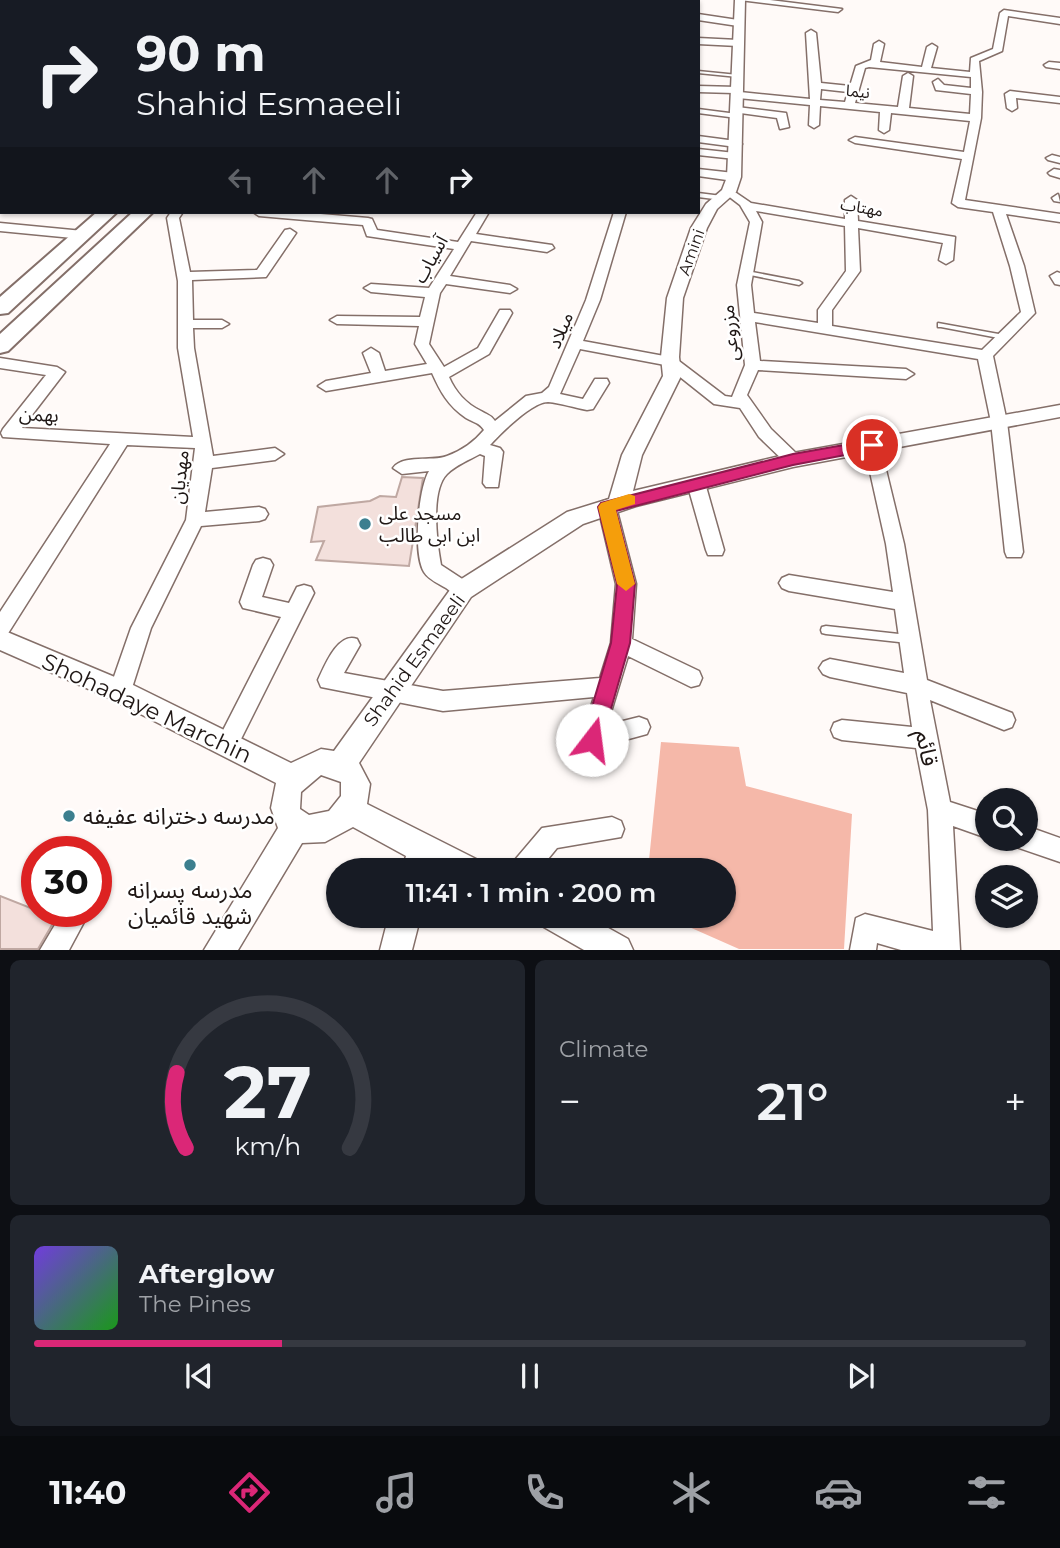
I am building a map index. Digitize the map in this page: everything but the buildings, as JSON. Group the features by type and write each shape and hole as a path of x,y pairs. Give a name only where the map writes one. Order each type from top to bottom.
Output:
{"main road":[{"path":"1,306 106,214"},
{"path":"0,346 142,214"}],"street":[{"path":"728,189 735,150 738,23 742,0 838,9"},
{"path":"1060,21 1004,13 998,51 974,60 977,92 975,118 958,203 1060,218"},
{"path":"700,17 738,23"},
{"path":"811,33 816,85 814,125"},
{"path":"700,41 738,43"},
{"path":"849,106 861,66 875,62 879,44"},
{"path":"926,70 932,47"},
{"path":"869,64 975,75"},
{"path":"904,111 908,76"},
{"path":"938,82 940,88 977,92"},
{"path":"816,85 852,89"},
{"path":"700,89 737,98 782,115 784,127"},
{"path":"1012,108 1010,94 1060,100"},
{"name":"نیما","path":"737,98 975,118"},
{"path":"884,130 886,109"},
{"path":"700,140 735,150"},
{"path":"855,140 967,156"},
{"path":"700,152 735,150"},
{"path":"700,173 728,189 747,206"},
{"name":"Amini","path":"613,505 632,455 672,376 670,361 675,298 699,228 711,207 728,189"},
{"path":"825,329 825,310 853,271 851,200"},
{"name":"مهتاب","path":"747,206 950,240 946,260"},
{"name":"مزروعی","path":"745,404 739,395 753,365 744,285 756,222 747,206"},
{"path":"985,355 1028,313 1017,266 998,209"},
{"name":"مهدیان","path":"120,691 141,628 195,520 204,463 203,443 186,348 184,276 173,218 176,214"},
{"path":"300,214 362,217 368,222 372,233 547,248"},
{"name":"آسیاب","path":"482,214 437,286 422,344 439,371 447,392 472,414 485,419 493,431"},
{"name":"میلاد","path":"547,397 556,389 593,300 619,214"},
{"path":"1,227 83,234"},
{"path":"184,276 261,274 290,233"},
{"path":"371,288 437,286 510,289"},
{"path":"326,386 439,371 484,351 505,313"},
{"path":"747,316 985,355"},
{"path":"337,320 428,321"},
{"path":"186,324 222,324"},
{"path":"575,344 670,361 720,400 745,404 765,433 793,460"},
{"path":"371,353 380,377"},
{"path":"985,355 999,422 1014,552"},
{"name":"بهمن","path":"0,363 57,372 9,433 203,443"},
{"path":"753,365 906,374"},
{"path":"463,590 432,569 426,530 433,480 439,470 479,448 493,431 532,400 547,397 587,405 601,383"},
{"name":"Shahid Esmaeeli","path":"341,765 463,590 575,518 613,505 793,460 1060,411"},
{"path":"0,629 122,439"},
{"name":"قائم","path":"863,950 865,927 947,948 940,810 925,739 895,544 872,445"},
{"path":"479,448 494,452 492,483"},
{"path":"204,463 275,454"},
{"path":"402,467 451,463"},
{"path":"696,483 715,550"},
{"path":"613,505 626,584 621,643 592,740 639,727"},
{"path":"195,520 259,514"},
{"path":"263,565 250,602 294,612"},
{"path":"789,583 904,602"},
{"path":"227,744 304,593"},
{"name":"Shohadaye Marchin","path":"0,639 120,691 293,778"},
{"path":"621,643 691,678"},
{"path":"351,645 329,680 393,689 443,701 606,687"},
{"path":"830,668 916,685 1004,720"},
{"path":"842,730 925,739"},
{"path":"331,762 341,765 349,771 357,789 350,811 331,827 318,831 296,826 284,809 287,788 293,778 311,765 331,762"},
{"path":"940,810 975,822"},
{"path":"350,811 419,858"},
{"path":"220,950 296,826"},
{"path":"533,858 551,837 612,829"},
{"path":"1038,842 1060,850"},
{"path":"53,950 68,927"},
{"path":"396,950 402,928"},
{"path":"577,928 617,950"}],"lane":[{"path":"700,73 737,98"},
{"path":"700,110 737,98"},
{"path":"700,195 728,189"},
{"path":"747,273 799,283"},
{"path":"941,325 1004,337"},
{"path":"826,630 909,639"}],"shaded area":[{"path":"661,742 739,747 746,786 852,814 844,949 739,949 691,928 736,928 736,858 649,858"}],"slow traffic":[{"path":"626,584 607,507 629,500"}],"place":[{"name":"مسجد علی ابن ابی طالب","path":"365,524"},
{"name":"مدرسه دخترانه عفیفه","path":"69,816"},
{"name":"مدرسه پسرانه شهید قائمیان","path":"190,865"}],"route":[{"path":"592,740 621,643 626,584 607,507 793,460 872,445"}]}
